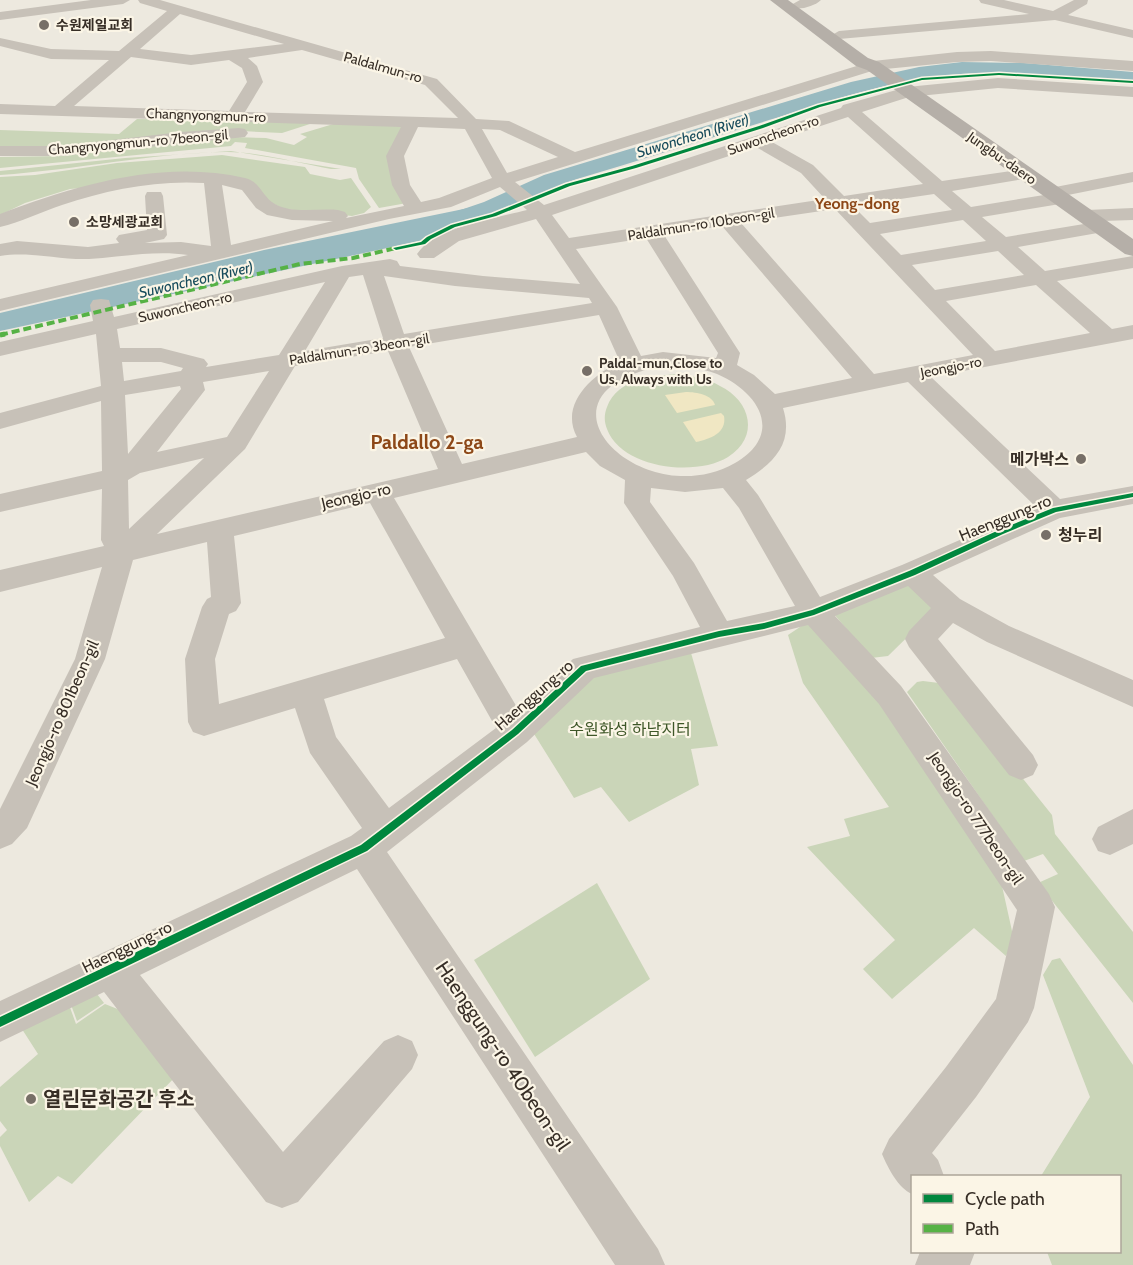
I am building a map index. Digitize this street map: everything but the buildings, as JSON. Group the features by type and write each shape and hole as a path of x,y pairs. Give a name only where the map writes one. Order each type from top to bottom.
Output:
{"main road":[{"name":"Jungbu-daero","path":"778,0 862,62 875,68 1133,249"},
{"name":"Jungbu-daero","path":"794,2 873,59 875,68"}],"street":[{"path":"0,16 123,0"},
{"name":"Paldalmun-ro","path":"145,0 431,82 470,123 504,182 538,209 600,299 633,364"},
{"path":"794,2 814,0"},
{"path":"986,0 1133,34"},
{"path":"839,35 1055,16 1084,2"},
{"path":"59,111 178,9"},
{"path":"0,42 51,54 126,54 191,60 307,45"},
{"path":"232,56 249,66 255,82 234,116"},
{"path":"1,249 17,247 88,253 118,249 220,245 378,217 444,203 573,159 875,68 957,57 991,56 1110,67 1133,66"},
{"path":"1110,67 1133,77"},
{"name":"Suwoncheon-ro","path":"0,349 342,272 405,264 423,256 452,237 757,141 905,90 998,83 1129,94"},
{"name":"Changnyongmun-ro","path":"0,109 470,123"},
{"path":"849,109 1106,336"},
{"name":"Changnyongmun-ro 7beon-gil","path":"0,151 60,151 235,133 286,135 345,119"},
{"path":"413,121 395,156 401,185 415,209"},
{"path":"470,123 503,125 556,148 573,159"},
{"path":"757,141 807,169 990,359"},
{"name":"Paldalmun-ro 10beon-gil","path":"563,245 1024,174"},
{"path":"0,221 42,205 108,187 159,178 212,177 248,184 265,207 281,212 299,215 378,217"},
{"path":"212,177 220,245"},
{"path":"866,231 967,215 1133,177"},
{"path":"154,196 157,235"},
{"path":"896,262 1001,244 1133,214"},
{"path":"727,220 868,382"},
{"path":"651,231 729,353 724,369"},
{"path":"49,249 157,235 220,245"},
{"path":"0,305 96,283 220,245"},
{"path":"931,297 1133,262"},
{"path":"371,267 396,343 453,473"},
{"name":"Suwoncheon-ro","path":"371,267 447,279"},
{"name":"Jeongjo-ro","path":"121,552 236,443 342,272"},
{"path":"382,299 438,287 447,279 600,299"},
{"path":"96,283 106,325 123,472 115,540 121,552"},
{"name":"Paldalmun-ro 3beon-gil","path":"0,421 112,390 396,343 600,299"},
{"name":"Jeongjo-ro","path":"770,404 868,382 1133,332"},
{"path":"109,356 161,355 196,364 190,377 193,390 123,472"},
{"path":"663,359 694,361 724,369 751,384 770,404 776,424 771,446 755,464 729,477 708,482 684,484 661,481 639,476 610,461 591,442 583,423 585,404 595,388 611,374 633,364 663,359"},
{"path":"914,374 1055,510"},
{"name":"Jeongjo-ro","path":"0,581 591,442"},
{"path":"0,503 236,443"},
{"path":"639,476 637,503 684,570 719,634"},
{"name":"Jeongjo-ro 777beon-gil","path":"729,477 749,502 814,612 890,695 1036,907 1014,1008 961,1082 904,1154 921,1175"},
{"path":"377,492 515,732"},
{"name":"Haenggung-ro","path":"0,1022 375,839 515,732 584,668 814,612 912,573 1055,510 1133,495"},
{"path":"220,528 226,603 217,608 200,659 204,722 465,644"},
{"name":"Jeongjo-ro 801beon-gil","path":"0,833 15,817 90,659 121,552"},
{"path":"912,573 950,607 998,634 1133,694"},
{"path":"950,607 920,639 1021,765"},
{"path":"306,692 322,743 367,808 375,839"},
{"name":"Haenggung-ro 40beon-gil","path":"375,839 642,1265"},
{"path":"110,969 282,1186 398,1055"},
{"path":"938,1265 950,1253"}],"green space":[{"path":"137,119 308,121 310,124 282,133 241,131 60,149 0,149 0,130 119,134"},
{"path":"340,122 405,125 397,147 407,203 379,208 359,179 356,168 245,148 247,143 235,142 231,146 0,168 0,157 63,156 234,137 266,138 294,145 307,137 300,134"},
{"path":"240,153 266,156 294,161"},
{"path":"193,154 0,175 0,171 125,158"},
{"path":"222,155 305,167 310,174 340,180 351,178 371,207 364,213 352,216 284,209 219,177 70,189 25,203 0,215 0,177 35,175 117,163"},
{"path":"294,161 341,169 331,169"},
{"path":"681,374 720,386 739,401 745,410 748,430 745,440 738,449 728,457 714,463 698,467 680,467 661,466 643,461 615,443 605,421 606,410 612,397 628,384 638,380"},
{"path":"910,578 939,606 888,656 871,658 833,613"},
{"path":"812,619 891,716 1002,886 1014,940 1006,956 974,928 892,999 863,969 895,940 807,847 850,836 844,819 889,807 803,683 788,635"},
{"name":"수원화성 하남지터","path":"689,646 718,746 691,749 699,785 629,822 601,787 574,798 531,729 591,671"},
{"path":"917,682 947,684 1052,815 1055,834 1133,932 1133,1003 1038,883 1058,874 1043,854 1024,861 907,692"},
{"path":"597,883 650,979 535,1057 474,960"},
{"path":"1060,958 1133,1065 1133,1265 1052,1265 1047,1253 1121,1253 1121,1175 1042,1175 1090,1097 1043,975 1052,960"},
{"path":"97,994 104,1003 77,1021 70,1002"},
{"path":"68,1002 76,1024 105,1004 125,1012 177,1075 72,1184 58,1176 29,1202 0,1146 0,1137 7,1130 0,1121 0,1087 38,1054 20,1026"}],"sand":[{"path":"686,392 707,396 715,405 677,413 665,395"},
{"path":"721,413 724,416 724,422 720,431 712,437 696,442 683,422"}],"water":[{"path":"620,156 628,160 585,172 551,185 540,179 545,179"},
{"path":"488,204 498,210 434,238 0,331 0,313 264,250"}],"waterway":[{"name":"Suwoncheon (River)","path":"445,223 492,207 552,180 858,86 919,73 962,68 1024,69 1133,78"}],"marked path":[{"path":"0,335 300,264 353,258 396,248"}],"cycle path":[{"path":"396,248 423,243 453,226 494,215 568,185 634,167 819,106 922,79 999,74 1133,82"},
{"path":"0,1022 364,848 515,732 584,668 814,612 912,573 1055,510 1133,495"}],"place":[{"name":"수원제일교회","path":"44,25"},
{"name":"소망세광교회","path":"74,222"},
{"name":"Paldal-mun,Close to Us, Always with Us","path":"587,371"},
{"name":"메가박스","path":"1081,459"},
{"name":"청누리","path":"1046,535"},
{"name":"열린문화공간 후소","path":"31,1099"}],"district":[{"name":"Yeong-dong","path":"857,203"},
{"name":"Paldallo 2-ga","path":"427,442"}]}
